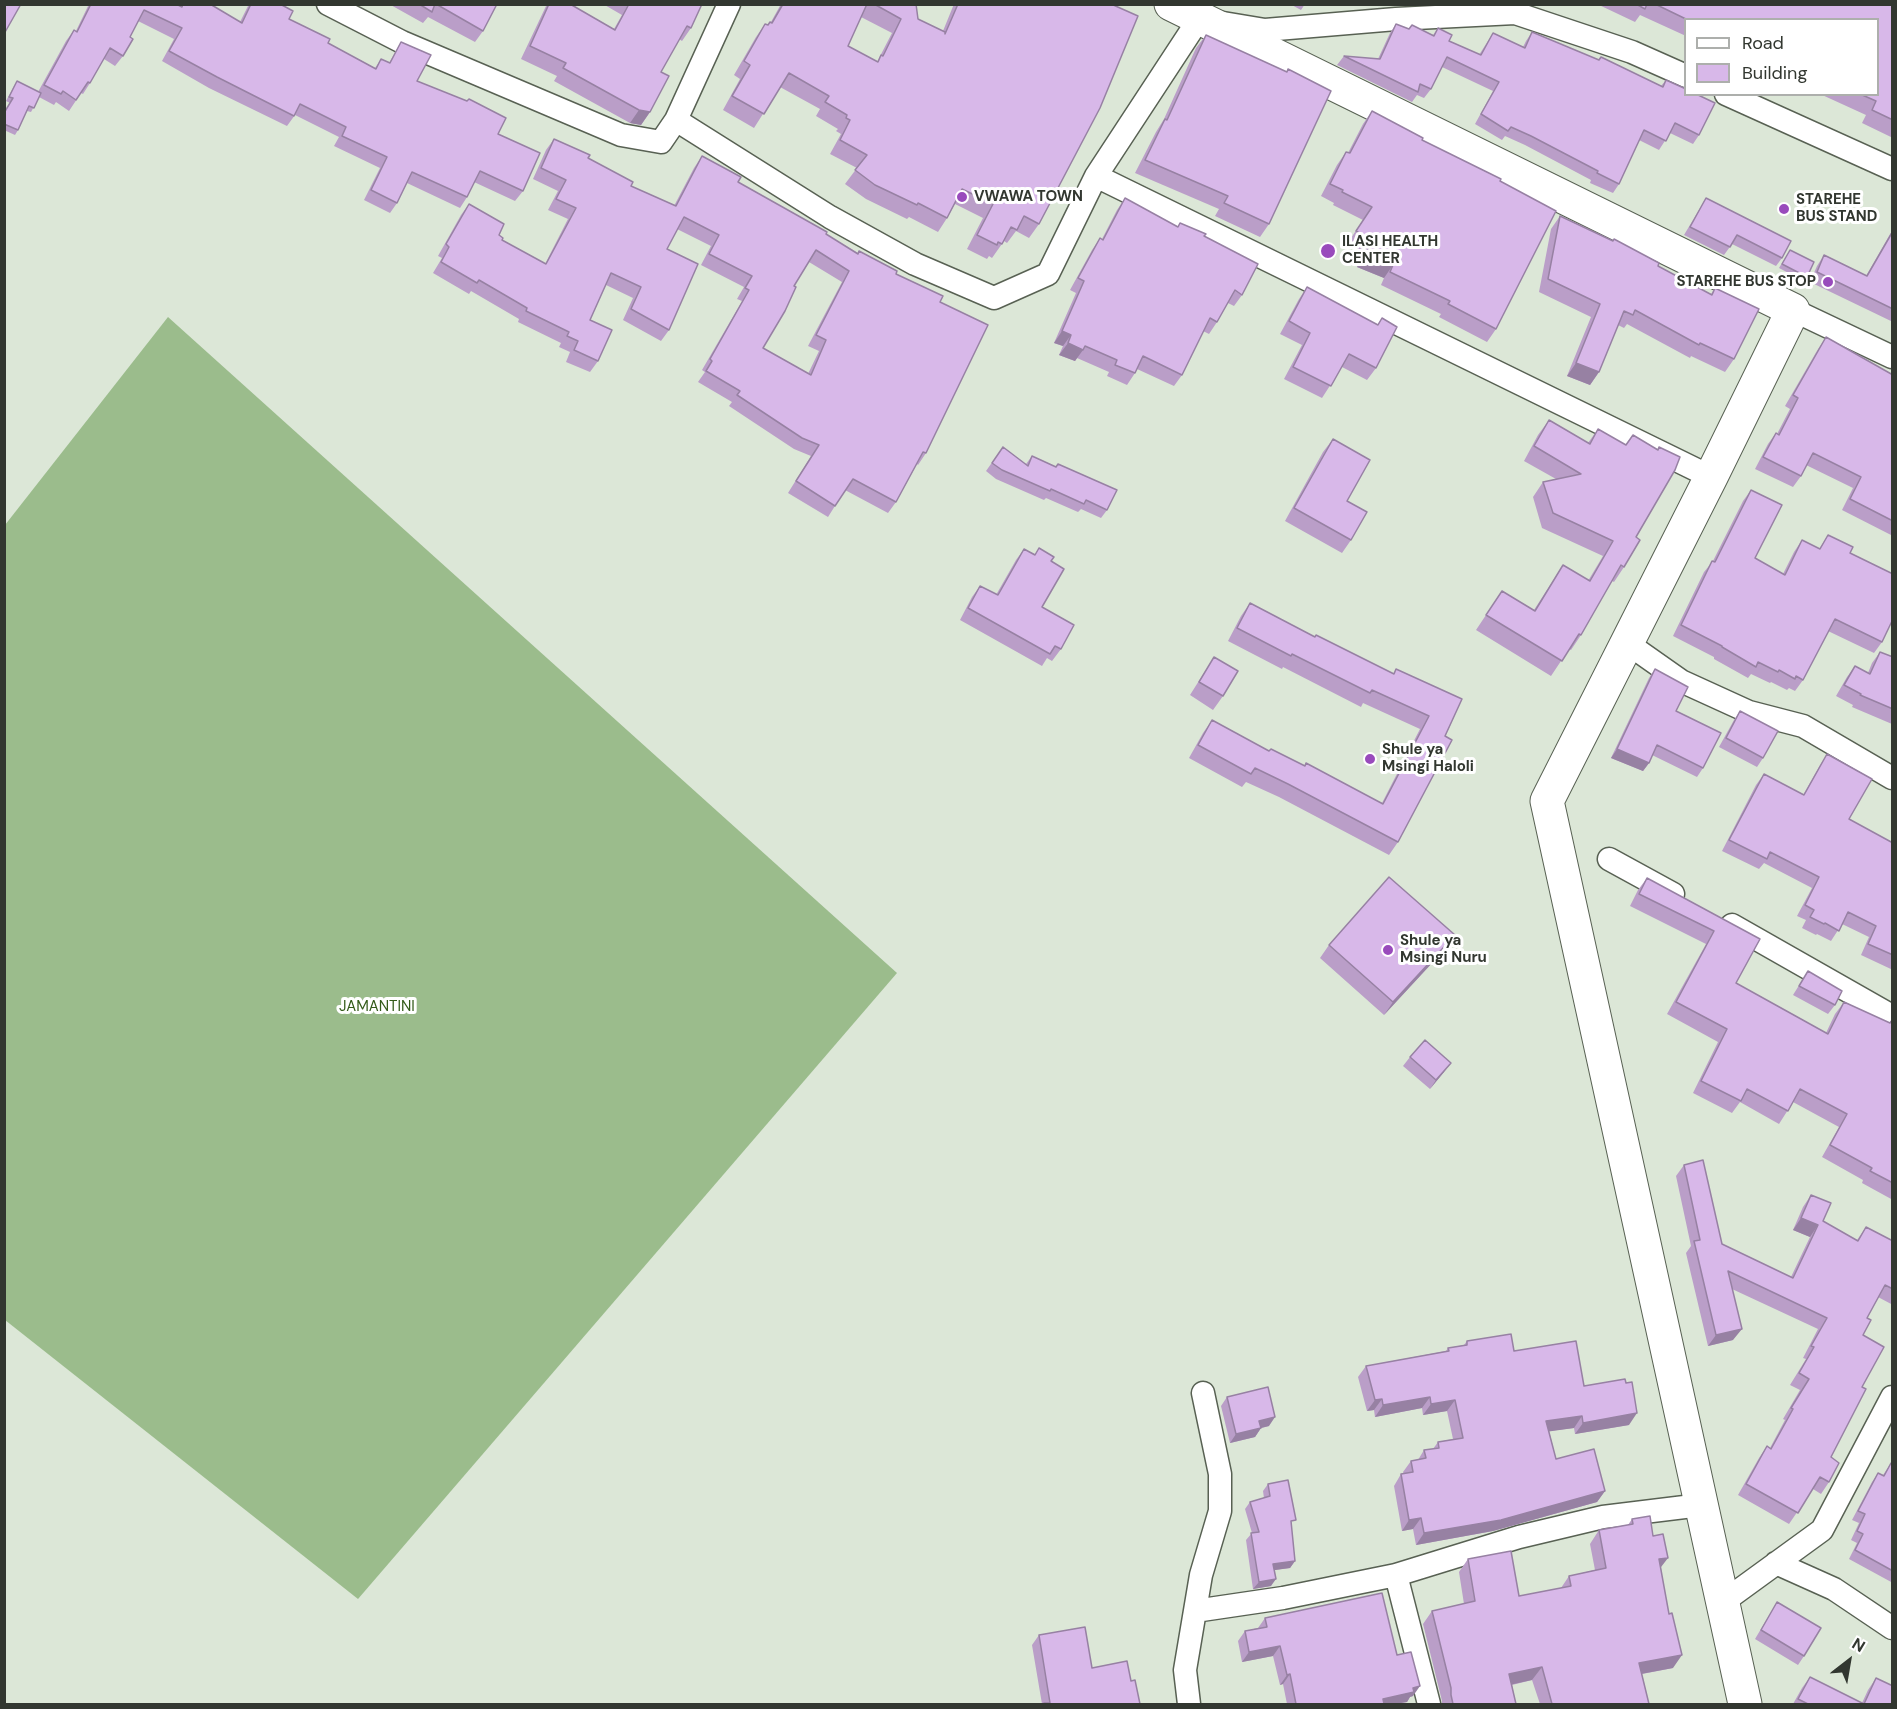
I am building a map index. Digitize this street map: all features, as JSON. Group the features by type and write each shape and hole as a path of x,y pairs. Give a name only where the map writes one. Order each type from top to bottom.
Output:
{"street":[{"path":"328,4 402,42 621,135 661,142 676,120 729,4"},
{"path":"676,120 830,217 915,264 994,298 1048,274 1096,176 1185,12"},
{"path":"1185,12 1265,30 1396,19 1515,13 1632,52 1684,75"},
{"path":"1185,12 1893,357"},
{"path":"1730,96 1893,169"},
{"path":"1096,176 1711,477"},
{"path":"1745,1704 1548,801 1793,310"},
{"path":"1627,643 1681,681 1749,712 1803,726 1893,778"},
{"path":"1609,859 1690,903"},
{"path":"1710,914 1893,1016"},
{"path":"1189,1704 1185,1670 1201,1575 1220,1510 1220,1474 1203,1393"},
{"path":"1723,1602 1822,1530 1893,1397"},
{"path":"1195,1611 1284,1598 1395,1575 1519,1537 1603,1517 1701,1505"},
{"path":"1776,1563 1834,1589 1893,1628"},
{"path":"1395,1575 1429,1704"}],"green space":[{"name":"JAMANTINI","path":"168,317 897,973 358,1599 5,1320 5,525"}],"building":[{"path":"4,4 21,4 4,34"},
{"path":"91,4 176,4 182,7 183,4 210,4 242,23 251,4 280,4 293,11 289,19 330,39 328,43 376,69 381,59 390,63 401,42 431,55 417,81 467,101 469,99 506,118 498,134 540,153 523,191 480,171 467,197 412,172 397,203 371,190 387,157 342,136 346,127 300,104 294,116 169,51 182,28 144,10 130,37 133,39 123,56 110,48 90,83 88,82 76,100 63,91 61,94 44,85 74,30 77,32"},
{"path":"419,4 435,4 432,12"},
{"path":"436,4 497,4 483,31"},
{"path":"549,4 570,4 615,30 629,4 702,4 691,28 687,26 661,72 669,76 650,112 639,110 563,68 566,63 530,46"},
{"name":"VWAWA TOWN","path":"783,4 867,4 848,46 878,62 901,19 874,4 916,4 918,19 945,34 958,4 1111,4 1138,16 1100,108 1039,224 1024,216 1017,230 1011,227 1002,244 998,242 997,245 977,235 993,204 962,189 947,218 875,185 855,170 867,155 840,140 850,120 846,118 847,115 825,102 829,96 789,73 764,114 732,96 750,65 744,61 765,24 772,23"},
{"path":"1636,4 1647,4 1645,9"},
{"path":"1655,4 1893,4 1893,120 1872,110 1876,101 1865,96 1879,96 1879,18 1684,18"},
{"path":"1396,24 1409,29 1412,25 1434,36 1438,28 1452,35 1449,41 1481,55 1493,33 1525,48 1532,32 1599,60 1601,57 1663,87 1666,80 1684,88 1684,96 1700,96 1715,103 1699,135 1675,123 1666,141 1644,130 1619,184 1531,136 1511,127 1508,131 1481,114 1499,82 1447,57 1431,89 1420,84 1418,92 1344,56 1380,59"},
{"path":"1206,35 1287,72 1288,69 1331,91 1269,224 1224,203 1228,196 1145,160 1165,119 1167,120"},
{"path":"17,81 41,93 34,108 29,106 18,130 4,124 4,113 13,98 9,97"},
{"path":"1372,111 1423,138 1422,140 1501,179 1500,181 1556,211 1496,329 1448,304 1450,301 1390,272 1393,265 1366,254 1372,241 1356,231 1372,207 1330,184 1346,152 1350,153"},
{"path":"554,139 590,155 588,158 633,182 631,186 676,206 702,156 741,177 738,182 827,232 826,234 858,254 859,251 897,271 896,274 943,296 940,302 988,325 926,453 923,452 896,502 853,479 835,506 796,481 819,445 802,438 737,395 740,391 706,371 712,361 710,359 749,290 745,288 752,276 709,254 719,235 684,217 667,249 698,264 669,330 631,309 641,287 611,273 590,320 612,330 598,361 574,350 578,341 567,336 569,332 526,311 527,308 479,280 477,283 441,262 449,247 446,244 469,204 504,224 499,235 503,238 502,240 546,264 576,208 556,199 566,180 541,168","holes":["816,250 849,271 816,335 826,340 811,375 763,348 785,311 796,287 794,286"]},
{"path":"1125,198 1178,227 1180,223 1206,234 1204,236 1258,264 1242,295 1235,290 1217,322 1210,318 1182,375 1143,356 1135,373 1115,365 1117,360 1085,346 1083,350 1068,343 1071,335 1062,331 1084,281 1078,278 1100,238 1103,240"},
{"path":"1706,198 1791,241 1782,258 1737,235 1730,247 1690,227"},
{"path":"1560,216 1613,241 1614,239 1712,295 1715,288 1759,309 1734,359 1700,343 1699,345 1635,310 1633,315 1624,311 1599,372 1576,363 1600,304 1548,279"},
{"path":"1893,231 1893,309 1817,272 1824,255 1867,276"},
{"path":"1790,250 1814,262 1807,277 1782,264"},
{"path":"1307,287 1378,325 1382,318 1397,327 1376,368 1349,354 1331,386 1293,367 1310,333 1289,321"},
{"path":"1826,337 1893,375 1893,521 1850,499 1861,477 1813,453 1801,476 1763,457 1776,433 1779,435 1798,398 1793,395"},
{"path":"1549,420 1590,444 1598,429 1626,445 1633,435 1658,450 1659,447 1680,457 1675,470 1636,537 1640,540 1624,567 1621,565 1581,635 1579,634 1562,661 1486,615 1502,591 1535,611 1563,565 1590,581 1613,541 1553,513 1543,482 1581,474 1534,446"},
{"path":"1333,439 1370,460 1347,501 1367,512 1351,540 1294,508"},
{"path":"1003,447 1028,466 1032,456 1056,467 1058,464 1117,490 1107,510 1086,500 1084,504 1002,470 992,463"},
{"path":"1751,490 1782,505 1755,558 1785,575 1802,540 1820,549 1828,535 1853,547 1850,553 1893,574 1893,619 1882,642 1835,619 1803,680 1796,676 1795,679 1758,662 1756,667 1681,625 1712,561 1715,562"},
{"path":"1039,548 1054,557 1051,561 1064,569 1042,607 1074,625 1061,649 1055,646 1050,654 968,608 980,586 998,595 1024,549 1035,555"},
{"path":"1250,603 1394,674 1396,669 1462,699 1445,736 1452,740 1398,842 1288,784 1255,768 1251,774 1198,745 1212,720 1269,751 1271,749 1305,766 1306,763 1383,804 1429,716 1372,690 1370,693 1237,628"},
{"path":"1880,652 1893,657 1893,709 1860,695 1844,685 1855,666 1870,674"},
{"path":"1214,657 1238,671 1223,696 1199,682"},
{"path":"1655,669 1688,687 1676,711 1721,733 1703,768 1657,745 1649,763 1617,749"},
{"path":"1740,711 1778,731 1763,758 1726,738"},
{"path":"1827,754 1872,779 1849,819 1893,843 1893,955 1868,944 1876,926 1848,912 1839,931 1810,917 1814,910 1805,905 1819,877 1770,852 1767,859 1729,840 1764,774 1804,795"},
{"path":"1389,877 1455,935 1393,1002 1329,945"},
{"path":"1647,878 1760,939 1736,983 1828,1034 1844,1002 1890,1023 1893,1019 1893,1183 1870,1171 1872,1168 1830,1145 1847,1114 1800,1089 1788,1111 1747,1089 1741,1101 1701,1081 1727,1029 1676,1002 1714,931 1639,894"},
{"path":"1808,971 1842,991 1835,1005 1799,986"},
{"path":"1425,1040 1451,1063 1436,1080 1410,1057"},
{"path":"1703,1160 1722,1244 1793,1278 1818,1225 1801,1218 1811,1195 1831,1203 1823,1221 1858,1241 1866,1227 1893,1241 1893,1289 1885,1285 1867,1318 1871,1320 1863,1335 1884,1347 1862,1387 1866,1389 1831,1457 1839,1463 1829,1482 1820,1477 1798,1513 1746,1484 1767,1446 1771,1449 1793,1409 1791,1408 1809,1379 1799,1373 1827,1318 1728,1271 1742,1329 1716,1335 1694,1241 1700,1240 1684,1165"},
{"path":"1511,1334 1514,1351 1576,1341 1584,1386 1625,1379 1626,1383 1632,1382 1637,1413 1583,1423 1582,1416 1546,1421 1556,1459 1594,1449 1605,1491 1501,1520 1424,1533 1421,1518 1409,1520 1401,1474 1413,1472 1411,1461 1426,1458 1424,1450 1439,1448 1438,1442 1463,1438 1455,1400 1431,1404 1430,1397 1383,1405 1382,1399 1375,1400 1366,1366 1449,1351 1448,1348 1467,1345 1467,1341"},
{"path":"1268,1387 1275,1417 1259,1421 1261,1428 1236,1434 1227,1397"},
{"path":"1891,1463 1893,1464 1893,1571 1855,1550 1863,1534 1857,1531 1865,1514 1858,1511 1878,1473 1884,1476"},
{"path":"1288,1480 1296,1520 1291,1521 1295,1561 1273,1564 1276,1579 1259,1582 1251,1533 1259,1532 1250,1502 1270,1496 1268,1484"},
{"path":"1650,1516 1653,1536 1663,1534 1668,1558 1659,1559 1669,1614 1672,1613 1682,1655 1639,1663 1649,1704 1552,1704 1542,1667 1509,1674 1516,1704 1453,1704 1432,1611 1475,1601 1468,1559 1511,1551 1519,1596 1571,1586 1569,1576 1606,1568 1599,1530 1633,1524 1632,1519"},
{"path":"1382,1593 1397,1655 1411,1652 1420,1686 1413,1688 1414,1692 1383,1699 1384,1704 1296,1704 1290,1674 1287,1675 1280,1646 1249,1652 1245,1631 1267,1627 1265,1618"},
{"path":"1777,1602 1821,1628 1804,1656 1761,1630"},
{"path":"1085,1627 1092,1668 1127,1661 1131,1681 1135,1680 1140,1704 1044,1704 1050,1703 1039,1635"},
{"path":"1810,1677 1864,1704 1808,1704 1798,1699"},
{"path":"1876,1678 1893,1686 1893,1704 1864,1704"}],"place":[{"name":"VWAWA TOWN","path":"962,197"},
{"name":"STAREHE BUS STAND","path":"1784,209"},
{"name":"ILASI HEALTH CENTER","path":"1328,251"},
{"name":"STAREHE BUS STOP","path":"1828,282"},
{"name":"Shule ya Msingi Haloli","path":"1370,759"},
{"name":"Shule ya Msingi Nuru","path":"1388,950"}]}
